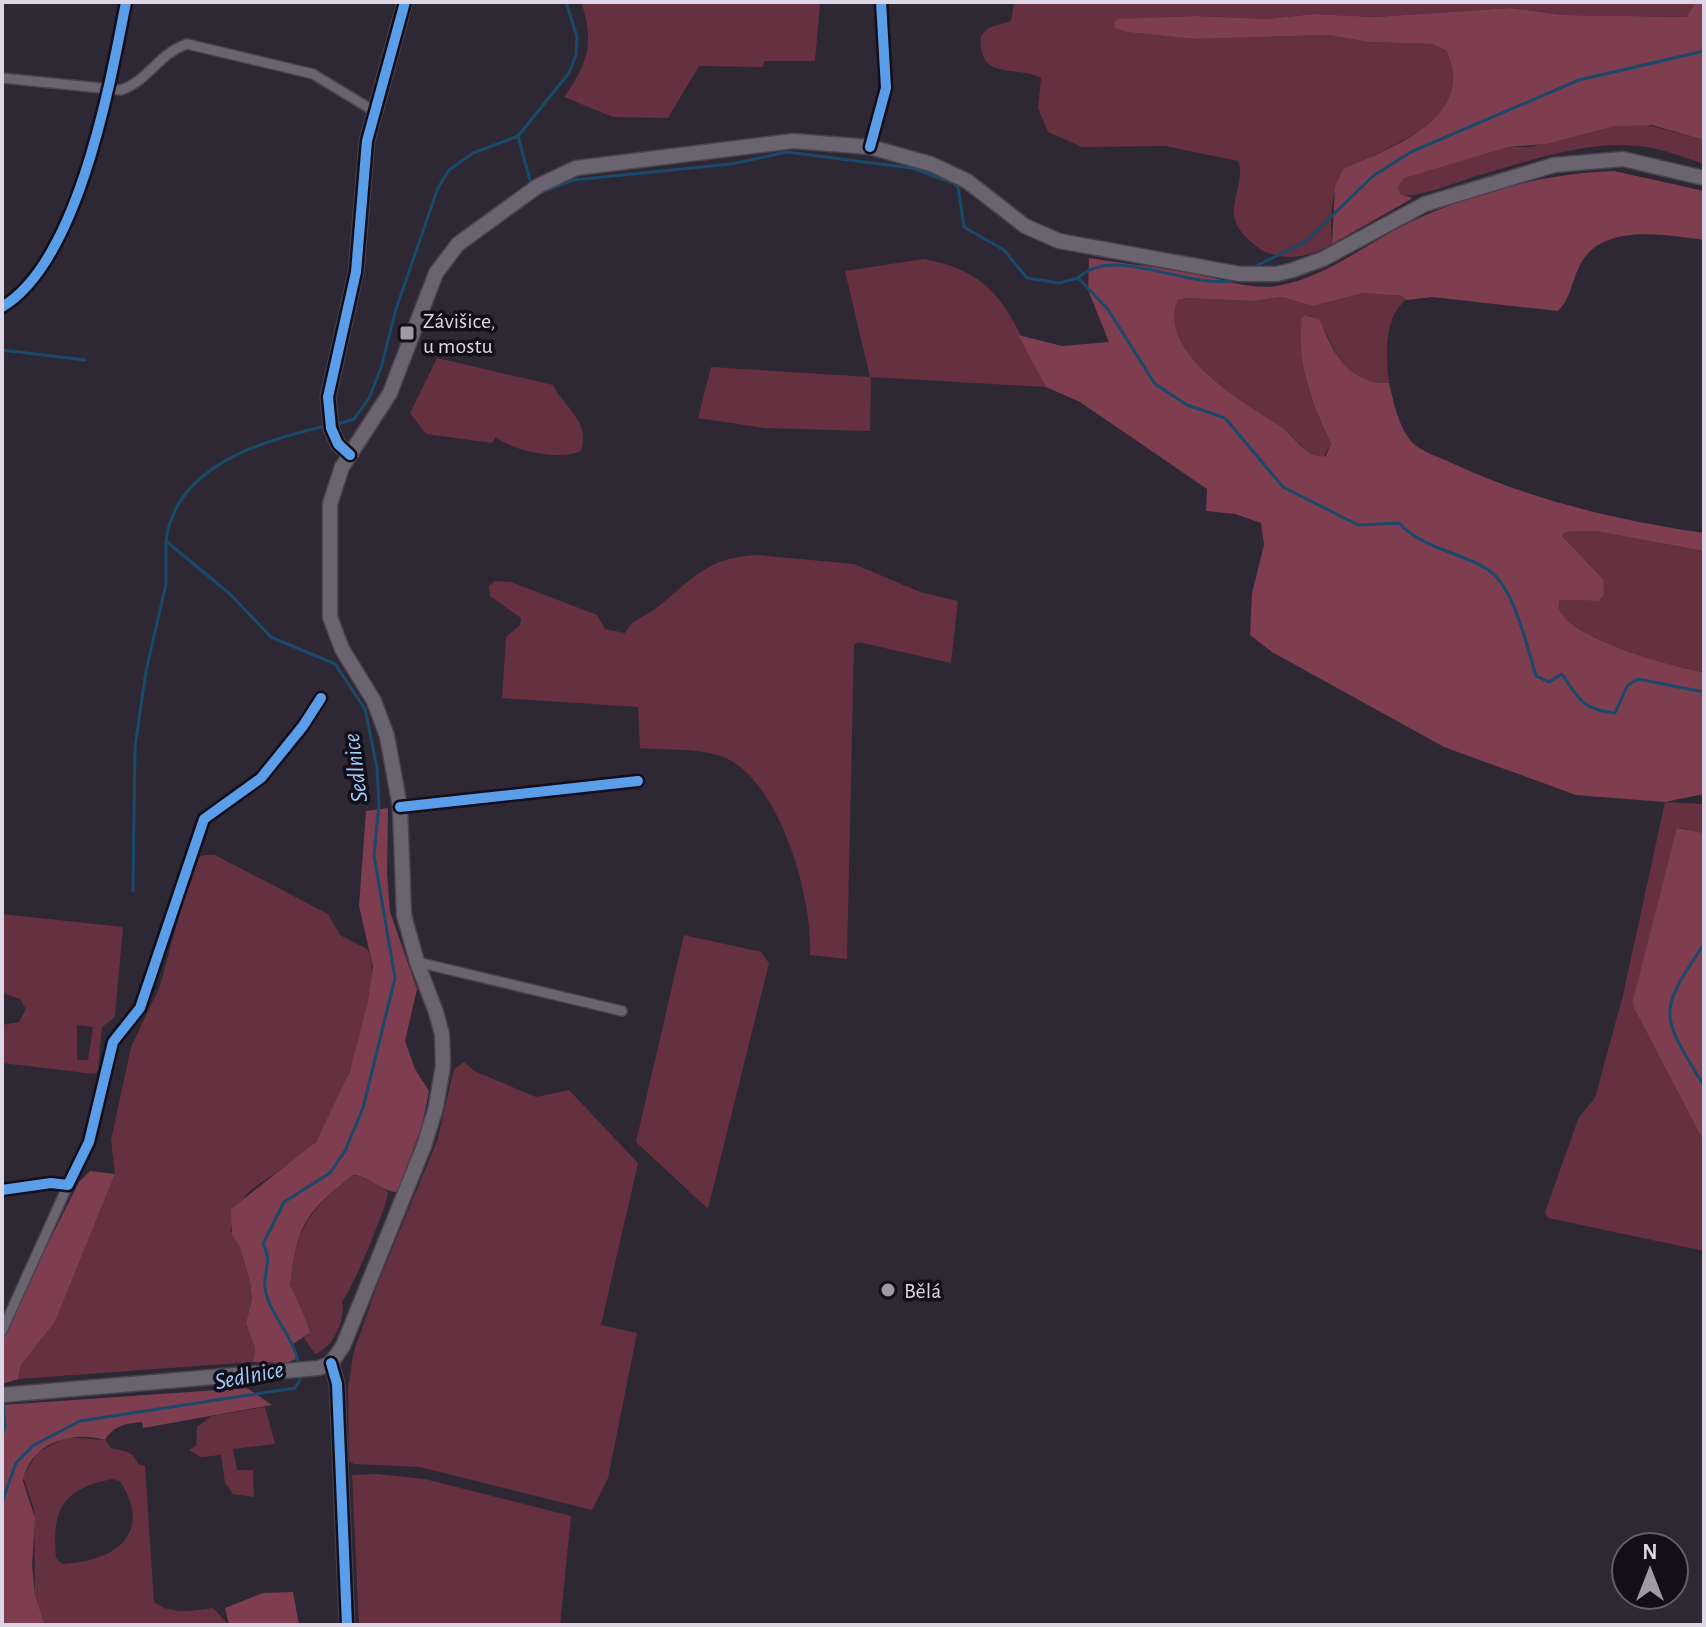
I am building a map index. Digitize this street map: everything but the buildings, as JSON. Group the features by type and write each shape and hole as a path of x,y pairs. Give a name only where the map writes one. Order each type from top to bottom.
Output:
{"main road":[{"path":"350,455 337,441 328,416 329,389 356,272 361,179 374,111 405,2"},
{"path":"2,1395 312,1369 331,1363 347,1336 424,1146 439,1097 443,1066 442,1034 417,962 402,902 400,807 391,750 379,712 336,638 330,617 330,504 337,478 390,393 432,282 446,257 466,237 534,188 576,168 623,160 704,154 793,141 870,147 952,173 1013,218 1048,237 1240,274 1284,273 1323,259 1425,204 1554,165 1623,159 1704,178"},
{"path":"331,1363 337,1384 347,1625"}],"street":[{"path":"2,307 22,295 59,241 109,91 126,2"},
{"path":"870,147 886,88 881,2"},
{"path":"2,78 109,91 134,86 175,48 187,44 313,74 374,111"},
{"path":"2,1331 89,1142 113,1042 140,1008 204,819 261,778 321,698"},
{"path":"400,807 638,781"},
{"path":"417,962 622,1011"},
{"path":"2,1190 51,1183 68,1185"}],"shaded area":[{"path":"581,2 820,3 815,61 764,61 763,67 699,66 668,118 613,117 564,97 579,74 587,52 588,29"},
{"path":"1014,2 1695,2 1687,17 1562,15 1511,8 1375,17 1314,14 1268,19 1196,16 1117,20 1115,28 1126,32 1195,39 1327,35 1369,42 1432,44 1446,50 1453,72 1452,91 1445,107 1417,133 1345,169 1333,198 1332,244 1290,257 1260,249 1238,227 1234,209 1240,173 1238,161 1165,146 1082,147 1048,132 1038,108 1041,78 992,66 981,50 981,36 988,28 1011,21"},
{"path":"1695,2 1704,2 1704,140 1652,125 1615,126 1546,144 1508,147 1404,178 1398,187 1400,194 1413,198 1332,244 1335,187 1343,169 1405,140 1440,112 1450,94 1453,74 1446,50 1432,44 1369,42 1327,35 1195,39 1126,32 1115,28 1114,23 1117,19 1196,16 1268,19 1314,14 1375,17 1511,8 1562,15 1687,17"},
{"path":"1641,123 1704,140 1704,164 1647,147 1598,146 1536,159 1415,195 1400,194 1398,187 1404,178 1413,174 1508,147 1531,147 1615,126"},
{"path":"1614,171 1704,191 1704,240 1652,234 1617,237 1602,243 1589,253 1579,267 1568,296 1558,311 1432,297 1406,300 1402,296 1364,293 1313,306 1282,297 1252,301 1187,298 1178,300 1174,320 1180,339 1208,375 1281,427 1313,455 1326,456 1331,443 1307,383 1301,351 1302,318 1306,315 1320,320 1330,344 1353,372 1375,382 1389,383 1405,432 1424,451 1545,499 1639,522 1704,533 1704,551 1595,531 1565,532 1562,536 1603,579 1604,595 1598,601 1560,600 1561,612 1573,625 1643,657 1704,672 1704,794 1665,802 1576,795 1444,747 1272,652 1250,635 1252,593 1264,545 1261,523 1235,514 1206,511 1207,489 1080,402 1046,387 1018,335 1062,346 1109,342 1088,290 1089,258 1272,287 1318,273 1402,226 1442,208 1515,185 1564,175"},
{"path":"924,259 951,266 989,289 1014,322 1046,387 871,377 870,431 764,428 698,418 711,367 870,377 845,271"},
{"path":"1364,293 1402,296 1406,300 1393,317 1390,327 1387,350 1389,383 1369,380 1354,373 1343,362 1322,327 1306,315 1302,349 1306,381 1331,443 1323,458 1306,450 1284,430 1209,376 1180,340 1174,320 1178,300 1187,298 1252,301 1282,297 1313,306"},
{"path":"437,358 553,385 580,423 581,451 549,455 514,446 496,437 492,443 426,434 410,413"},
{"path":"1595,531 1704,551 1704,672 1643,657 1617,647 1573,625 1561,612 1560,600 1598,601 1603,579 1562,536 1564,532"},
{"path":"758,555 854,564 920,592 958,601 951,663 858,642 854,645 847,959 810,955 806,904 790,845 763,792 746,772 716,755 640,748 638,707 502,698 506,637 520,625 521,618 490,596 489,586 495,581 511,582 597,615 605,629 625,633 636,620 654,610 703,570 726,560"},
{"path":"1665,802 1704,804 1704,833 1678,828 1635,1010 1704,1142 1704,1251 1548,1218 1545,1212 1579,1117 1595,1098 1623,995"},
{"path":"388,808 390,912 417,989 405,1041 415,1069 429,1091 422,1126 397,1192 353,1175 324,1200 306,1222 296,1248 290,1285 310,1333 293,1344 296,1359 286,1363 253,1362 255,1348 246,1323 252,1299 250,1282 240,1247 232,1235 231,1209 316,1142 350,1071 368,1002 373,967 359,906 366,811"},
{"path":"1677,828 1704,833 1704,1142 1635,1010 1633,1000"},
{"path":"215,855 328,914 340,935 367,949 372,965 371,988 358,1045 327,1125 302,1154 246,1195 230,1230 240,1247 250,1282 252,1299 246,1323 255,1348 253,1362 18,1379 21,1365 55,1322 115,1174 111,1140 131,1047 160,986 184,897 199,857"},
{"path":"2,914 123,927 115,1017 102,1027 95,1074 2,1063 2,1025 19,1022 26,1009 20,999 2,993","holes":["77,1025 93,1027 88,1060 77,1060"]},
{"path":"684,935 761,952 769,963 708,1209 636,1142"},
{"path":"464,1062 474,1071 536,1097 569,1090 638,1163 601,1325 637,1333 608,1478 592,1510 420,1467 354,1464 349,1461 348,1390 353,1354 378,1283 437,1141 454,1069"},
{"path":"90,1171 115,1174 55,1322 21,1365 18,1379 2,1384 2,1342 14,1311 79,1182"},
{"path":"353,1175 370,1178 388,1192 387,1199 360,1267 342,1301 337,1332 327,1346 315,1354 304,1338 310,1333 309,1329 290,1286 296,1249 315,1210"},
{"path":"247,1388 272,1405 143,1428 142,1422 125,1425 112,1431 105,1440 79,1437 54,1442 34,1457 23,1481 35,1518 32,1565 35,1595 45,1625 2,1625 2,1405"},
{"path":"265,1407 275,1444 233,1449 237,1470 253,1470 254,1497 233,1494 225,1483 221,1455 201,1457 189,1450 196,1446 197,1427 212,1416"},
{"path":"66,1437 105,1440 111,1448 128,1452 138,1464 145,1466 154,1602 175,1610 213,1608 229,1625 45,1625 35,1595 34,1509 23,1477 37,1453","holes":["112,1479 120,1481 133,1516 131,1530 124,1542 98,1557 62,1564 56,1558 55,1542 63,1505 81,1489 95,1483"]},
{"path":"352,1475 425,1479 571,1516 560,1625 359,1625"},
{"path":"293,1592 299,1625 229,1625 225,1608 263,1593"}],"waterway":[{"name":"Sedlnice","path":"334,425 354,419 369,398 438,188 449,170 473,153 518,136 569,73 576,55 577,37 566,2"},
{"path":"1250,269 1305,242 1373,176 1411,152 1579,80 1704,51"},
{"path":"518,136 531,184"},
{"path":"537,194 573,180 731,164 787,152 912,168 953,183 958,187 964,227 1004,250 1027,278 1059,283 1078,278 1107,308 1155,384 1187,405 1225,418 1283,487 1358,525 1399,523 1419,539 1487,569 1505,588 1512,602 1536,676 1549,682 1562,674 1583,702 1615,713 1627,686 1638,679 1704,692"},
{"path":"1078,278 1093,268 1112,265 1132,266 1198,280 1219,282 1238,279"},
{"path":"2,350 85,360"},
{"name":"Sedlnice","path":"299,1366 297,1355 267,1297 265,1282 268,1261 263,1244 284,1202 330,1173 345,1151 363,1108 395,978 374,855 379,804 377,768 365,709 335,664 271,637 230,594 166,541 173,515 186,493 204,475 250,449 326,426"},
{"path":"133,891 135,747 146,671 166,584 166,542"},
{"path":"1704,944 1678,986 1670,1015 1679,1043 1704,1086"},
{"name":"Sedlnice","path":"2,1502 16,1463 34,1445 80,1421 295,1388 300,1373"},
{"path":"2,1437 5,1425 3,1401"}],"cycle path":[{"path":"2,307 28,284 51,252 70,213 100,123 126,2"},
{"path":"350,455 338,444 331,428 328,397 356,272 367,141 405,2"},
{"path":"870,147 886,88 881,2"},
{"path":"2,1190 51,1183 68,1185 89,1142 113,1042 140,1008 204,819 261,778 321,698"},
{"path":"400,807 638,781"},
{"path":"331,1363 337,1384 347,1625"}],"place":[{"name":"Závišice, u mostu","path":"407,333"},
{"name":"Bělá","path":"888,1290"}]}
